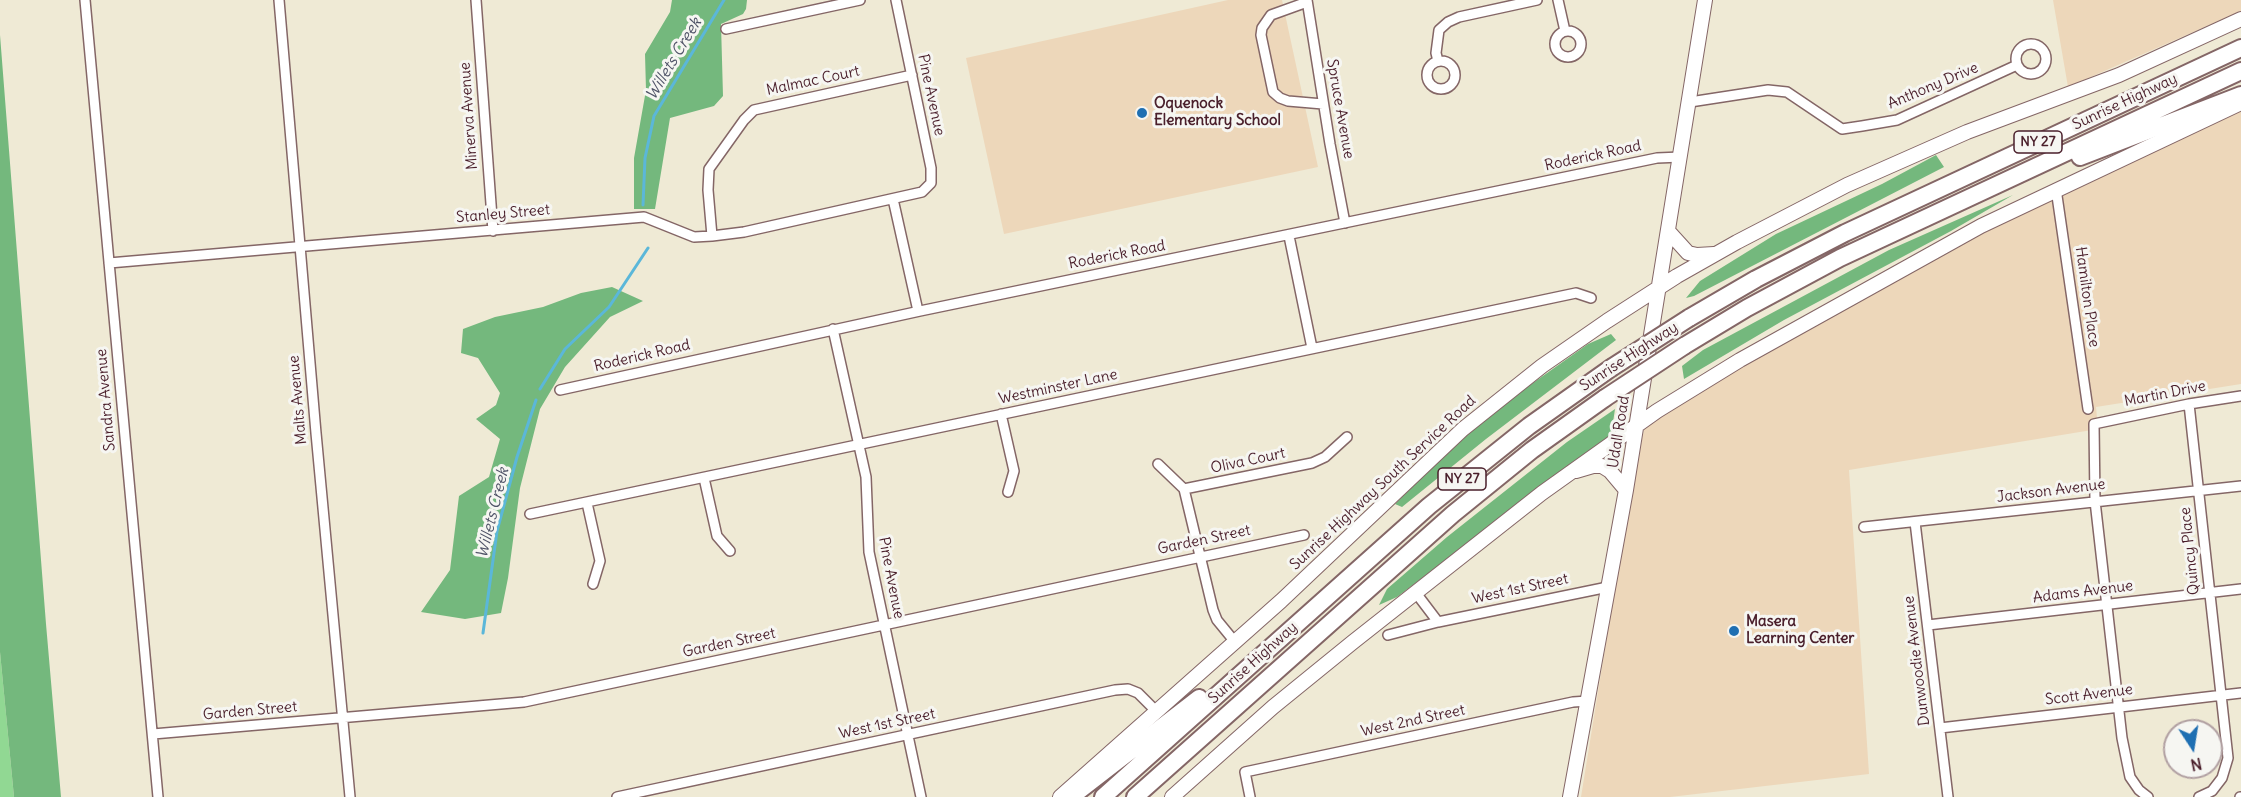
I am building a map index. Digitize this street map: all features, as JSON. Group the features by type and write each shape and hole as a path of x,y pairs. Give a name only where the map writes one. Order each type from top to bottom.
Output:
{"highway":[{"path":"2158,87 2241,38"},
{"name":"Sunrise Highway","path":"1103,797 1468,474 1529,426 1611,368 1689,318 1763,275 1845,233 2241,48"},
{"name":"Sunrise Highway","path":"1135,797 1460,508 1532,450 1684,346 1817,270 2241,71"},
{"path":"2013,177 2085,155 2241,95"},
{"path":"1071,797 1194,702 1261,656"}],"main road":[{"name":"Udall Road","path":"1570,797 1626,490 1705,0"},
{"name":"Sunrise Highway","path":"1658,288 1801,207 1880,170 1967,132 2119,75 2241,19"},
{"path":"1172,797 1299,686 1569,473 1636,425 1762,347 1981,226 2241,103"},
{"path":"1668,231 1688,253 1716,254"},
{"name":"Sunrise Highway South Service Road","path":"1281,601 1469,423 1564,350 1658,288"},
{"path":"1569,473 1593,466 1602,466 1610,471 1626,490"},
{"name":"Sunrise Highway","path":"1060,797 1281,601"}],"street":[{"name":"Sandra Avenue","path":"86,0 158,797"},
{"name":"Malts Avenue","path":"279,0 350,797"},
{"name":"Minerva Avenue","path":"476,0 493,231"},
{"path":"726,29 860,0"},
{"name":"Pine Avenue","path":"893,199 922,192 931,183 931,168 896,0"},
{"path":"1438,61 1436,53 1439,30 1448,22 1459,17 1537,0"},
{"path":"1558,0 1565,31"},
{"path":"1307,1 1271,15 1262,28 1261,36 1274,92 1280,98 1288,101 1323,104"},
{"name":"Spruce Avenue","path":"1307,1 1345,223"},
{"name":"Anthony Drive","path":"1690,102 1768,90 1786,92 1842,129 1897,120 2017,65"},
{"name":"Malmac Court","path":"712,236 708,190 709,169 744,120 754,110 912,75"},
{"name":"Roderick Road","path":"560,390 918,311 1657,158 1681,157"},
{"name":"Hamilton Place","path":"2056,189 2088,409"},
{"name":"Stanley Street","path":"109,263 644,217 694,237 712,236 744,232 893,199"},
{"path":"893,199 918,311"},
{"path":"1289,236 1312,348"},
{"name":"Westminster Lane","path":"530,514 1576,293 1591,298"},
{"name":"Pine Avenue","path":"833,329 868,496 869,552 921,797"},
{"name":"Martin Drive","path":"2095,501 2094,424 2189,404 2241,396"},
{"name":"Quincy Place","path":"2189,404 2228,759 2222,778 2212,791 2199,797"},
{"path":"1001,414 1014,471 1008,492"},
{"name":"Oliva Court","path":"1184,489 1312,463 1325,457 1347,437"},
{"path":"1158,464 1184,489 1215,615 1235,642"},
{"path":"704,478 717,536 730,551"},
{"name":"Jackson Avenue","path":"1864,527 2241,486"},
{"path":"2095,501 2125,760 2130,777 2139,790 2148,797"},
{"path":"587,503 600,561 593,584"},
{"name":"Dunwoodie Avenue","path":"1915,522 1948,797"},
{"name":"Garden Street","path":"153,734 524,702 1304,535"},
{"name":"West 1st Street","path":"1388,635 1598,587 1608,587"},
{"name":"Adams Avenue","path":"1928,625 2241,589"},
{"path":"1416,593 1438,622"},
{"name":"West 1st Street","path":"617,797 1121,689 1138,693 1156,711"},
{"name":"Scott Avenue","path":"1940,728 2241,693"},
{"name":"West 2nd Street","path":"1250,797 1245,772 1573,702 1588,701"}],"shaded area":[{"name":"Oquenock Elementary School","path":"1228,0 1282,0 1318,167 1004,234 966,58"},
{"path":"2053,0 2241,0 2241,11 2068,87"},
{"path":"2241,106 2241,384 2096,407 2098,429 1849,470 1869,774 1670,797 1581,797 1631,488 1647,417 2038,198"}],"green space":[{"path":"672,0 747,0 743,14 721,24 723,96 714,106 670,118 655,209 634,209 634,158 646,90 645,54 670,12"},
{"path":"0,35 61,797 14,797 0,652"},
{"path":"1936,155 1944,167 1694,296 1686,298 1700,281 1776,234 1882,184"},
{"path":"2013,195 1951,231 1784,320 1684,379 1682,366 1703,350 1889,250"},
{"path":"612,287 643,301 610,317 565,367 540,409 520,488 501,613 465,619 421,612 450,570 459,496 489,477 500,439 476,419 496,405 500,393 478,358 461,353 463,329 495,317 543,307 581,293"},
{"path":"1611,334 1616,340 1486,439 1402,507 1395,504 1478,422 1588,344"},
{"path":"1615,409 1611,436 1397,597 1379,605 1387,589 1447,537 1567,442"},
{"path":"0,652 14,797 0,797"}],"waterway":[{"name":"Willets Creek","path":"643,205 645,158 654,116 724,0"},
{"name":"Willets Creek","path":"540,389 565,349 609,307 648,248"},
{"name":"Willets Creek","path":"483,633 497,531 517,457 536,400"}],"place":[{"name":"Oquenock Elementary School","path":"1142,113"},
{"name":"Masera Learning Center","path":"1734,631"}]}
